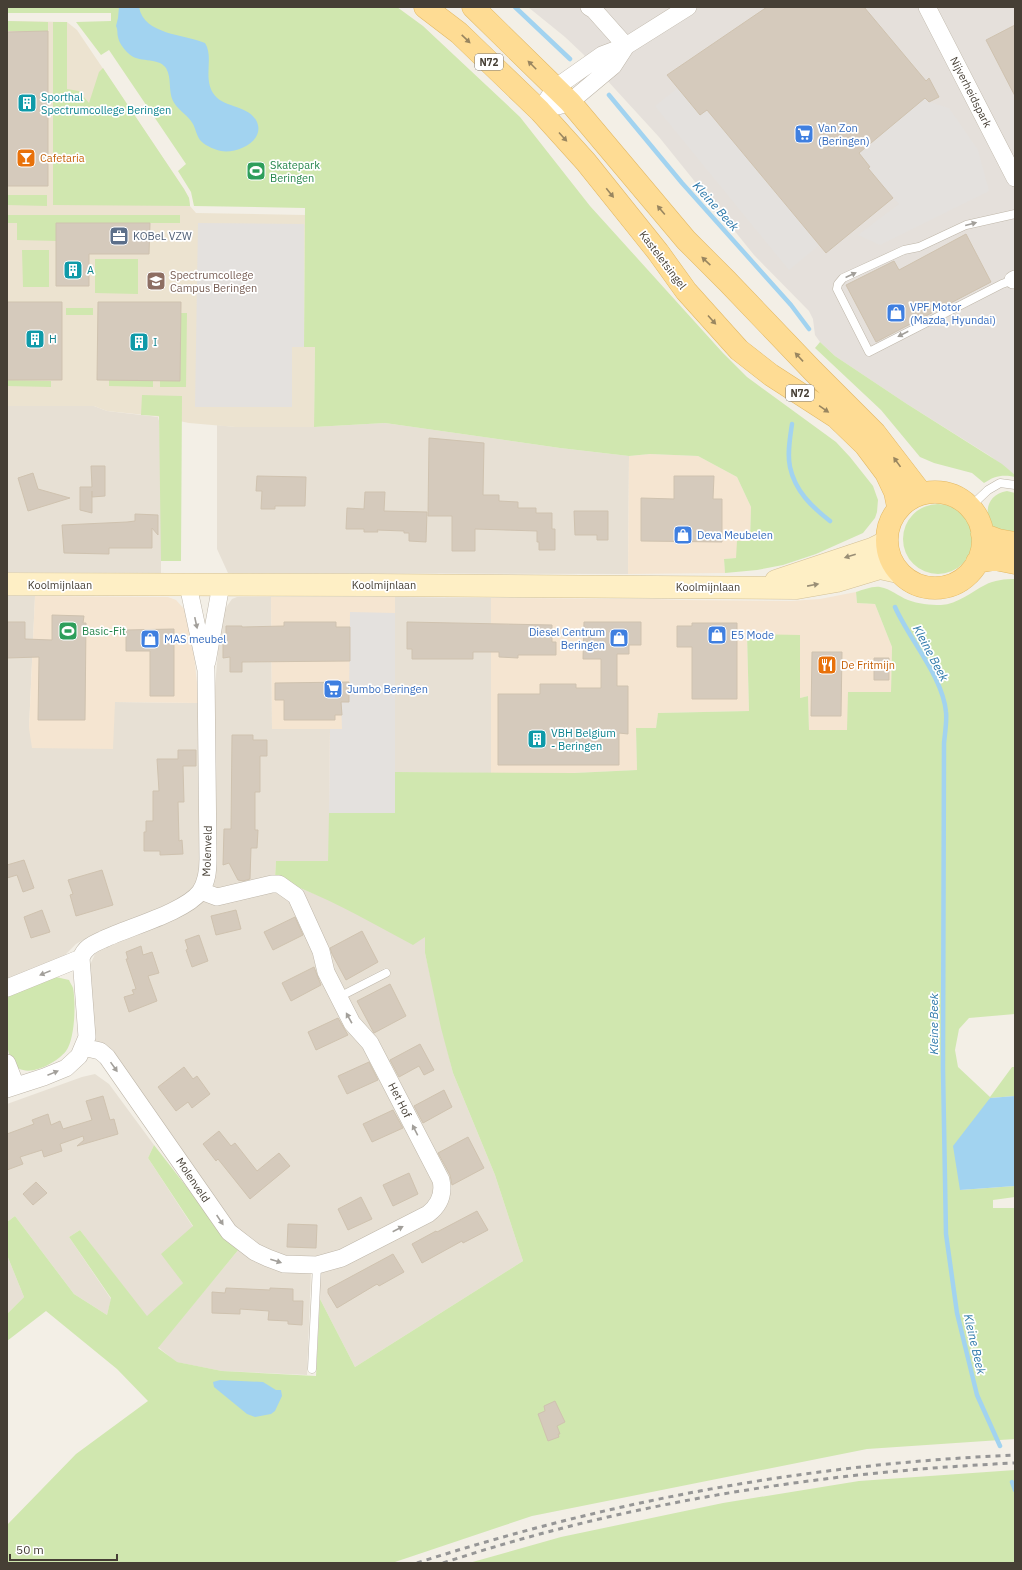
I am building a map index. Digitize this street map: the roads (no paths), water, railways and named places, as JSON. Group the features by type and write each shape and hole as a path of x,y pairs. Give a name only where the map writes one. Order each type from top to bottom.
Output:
{"main road":[{"name":"Kasteletsingel","path":"425,7 460,33 540,111 586,162 658,252 686,291 739,350 771,375 836,417 865,445 886,473 895,492 898,507"},
{"name":"N72","path":"473,7 562,95 686,240 875,433 920,493"},
{"path":"938,491 956,496 970,507 978,520 982,534 982,549 977,562 968,575 955,583 940,588 925,587 910,582 898,572 890,558 886,542 889,523 898,507 920,493 938,491"},
{"path":"982,534 1015,543"},
{"path":"977,562 995,559 1015,563"}],"street":[{"path":"589,7 594,10 626,46"},
{"path":"540,111 562,95 613,66 626,46 688,7"},
{"name":"Nijverheidspark","path":"927,7 1015,178"},
{"name":"Koolmijnlaan","path":"761,587 872,549 886,542"},
{"name":"Koolmijnlaan","path":"7,584 797,588 837,581 880,568 898,572"},
{"path":"188,585 206,670"},
{"path":"206,670 220,585"},
{"name":"Molenveld","path":"7,988 81,958 84,950 88,947 183,906 201,891 206,878 208,859 206,670"},
{"name":"Het Hof","path":"201,891 217,897 272,884 279,884 296,896 321,951 326,972 352,1023 370,1043 441,1180 442,1187 441,1200 428,1214 342,1258 317,1265 284,1264 254,1252 242,1244"},
{"path":"7,1062 12,1087 66,1068 75,1061 83,1048 87,1037 81,958"},
{"name":"Molenveld","path":"83,1048 100,1051 107,1057 229,1232 242,1244"}],"lane":[{"path":"1014,280 989,291 869,352 837,289 838,284 843,278 904,250 919,247 966,225 1015,214"},
{"path":"970,507 988,490 1000,483 1015,485"},
{"path":"339,997 386,973"},
{"path":"312,1369 317,1265"}],"water":[{"path":"119,7 139,7 142,16 148,23 157,28 205,43 209,54 208,74 210,87 213,93 222,101 246,111 256,120 258,134 249,144 235,150 221,151 216,150 202,142 198,137 191,121 173,101 169,76 166,68 158,62 132,56 121,44 116,26"},
{"path":"1015,1096 1015,1186 960,1190 953,1146 990,1098"},
{"path":"220,1380 263,1382 276,1390 281,1390 282,1396 275,1411 271,1414 255,1417 247,1414 214,1387 213,1382"}],"waterway":[{"name":"Kleine Beek","path":"515,7 570,59"},
{"name":"Kleine Beek","path":"609,95 682,183 791,305 809,329"},
{"name":"Kleine Beek","path":"792,424 789,446 792,476 805,498 830,521"},
{"name":"Kleine Beek","path":"895,607 939,685 944,699 946,712 944,743 943,1069 946,1234 957,1313 977,1395 1000,1446"},
{"name":"Kleine Beek","path":"1012,1482 1015,1490"}],"railway":[{"path":"417,1563 564,1521 712,1489 862,1467 1015,1455"},
{"path":"443,1563 583,1523 654,1507 726,1494 870,1474 942,1467 1015,1463"}],"place":[{"name":"Sporthal Spectrumcollege Beringen","path":"27,103"},
{"name":"Van Zon (Beringen)","path":"804,134"},
{"name":"Cafetaria","path":"26,158"},
{"name":"Skatepark Beringen","path":"256,171"},
{"name":"KOBeL VZW","path":"119,236"},
{"name":"A","path":"73,270"},
{"name":"Spectrumcollege Campus Beringen","path":"156,281"},
{"name":"VPF Motor (Mazda, Hyundai)","path":"896,313"},
{"name":"H","path":"35,339"},
{"name":"I","path":"139,342"},
{"name":"Deva Meubelen","path":"683,535"},
{"name":"Basic-Fit","path":"68,631"},
{"name":"E5 Mode","path":"717,635"},
{"name":"Diesel Centrum Beringen","path":"619,638"},
{"name":"MAS meubel","path":"150,639"},
{"name":"De Fritmijn","path":"827,665"},
{"name":"Jumbo Beringen","path":"333,689"},
{"name":"VBH Belgium - Beringen","path":"537,739"}]}
